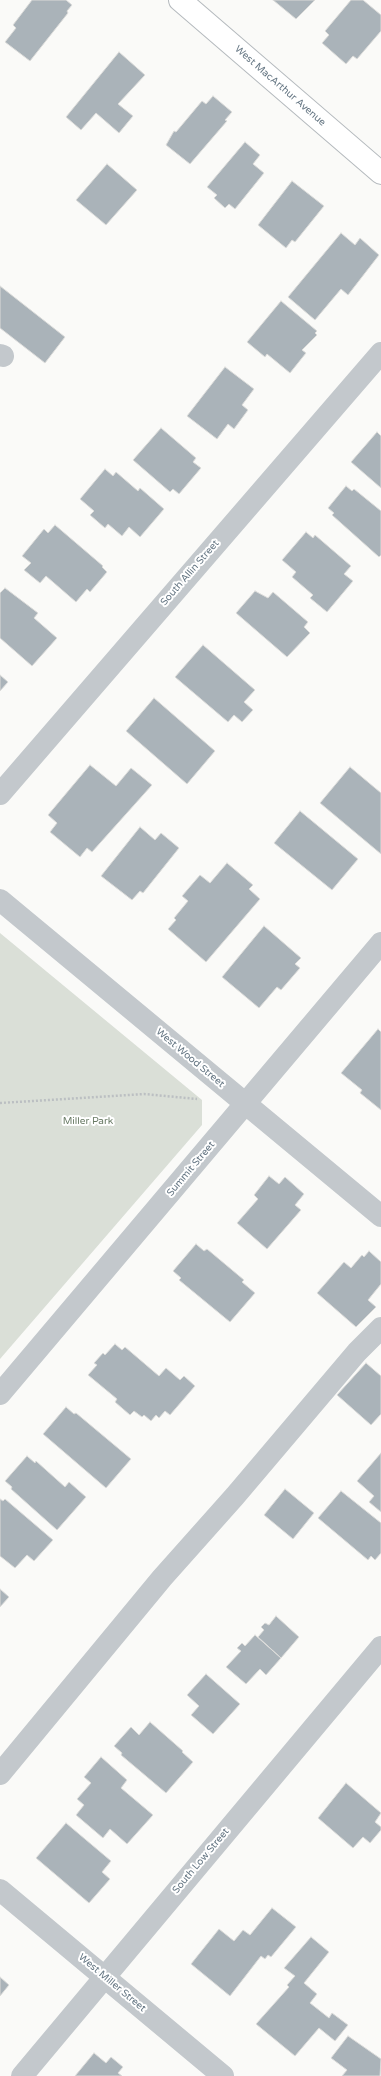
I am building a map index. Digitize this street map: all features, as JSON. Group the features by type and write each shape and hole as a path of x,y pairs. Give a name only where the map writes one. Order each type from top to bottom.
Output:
{"main road":[{"name":"West MacArthur Avenue","path":"180,0 381,173"}],"street":[{"name":"South Allin Street","path":"0,794 381,353"},
{"name":"West Wood Street","path":"0,900 381,1216"},
{"name":"Summit Street","path":"0,1394 381,943"},
{"path":"0,1774 162,1578 235,1496 358,1352 381,1328"},
{"name":"South Low Street","path":"22,2076 381,1647"},
{"name":"West Miller Street","path":"0,1890 224,2076"}],"path":[{"path":"0,1103 144,1094 202,1100"}],"green space":[{"name":"Miller Park","path":"0,933 202,1100 202,1125 0,1359"}],"building":[{"path":"32,0 66,0 72,5 67,11 68,13 30,61 5,42 16,28 13,25"},
{"path":"273,0 315,0 296,19"},
{"path":"351,0 363,0 381,15 381,31 357,59 353,56 346,64 322,43 329,35 325,31"},
{"path":"119,52 145,75 118,104 133,116 119,133 96,113 81,130 66,117"},
{"path":"213,96 232,112 225,120 227,121 190,164 166,145 174,131 176,132 202,101 206,104"},
{"path":"245,142 260,155 253,164 264,173 235,209 229,204 225,208 214,198 217,195 207,187"},
{"path":"107,164 137,190 106,225 76,200"},
{"path":"292,181 324,206 295,242 292,240 286,248 258,225"},
{"path":"341,233 355,245 360,238 379,255 348,295 341,289 315,320 288,297"},
{"path":"0,286 65,337 45,363 0,328"},
{"path":"281,301 317,331 315,333 317,335 302,350 306,353 290,373 267,354 265,357 247,342"},
{"path":"225,367 254,389 242,405 248,410 234,429 228,424 217,439 187,416"},
{"path":"161,428 196,458 193,462 201,468 179,494 173,489 170,492 133,460"},
{"path":"377,432 381,436 381,488 351,462"},
{"path":"105,469 113,476 116,472 138,491 140,488 164,509 140,537 129,527 122,536 108,524 105,528 90,515 94,511 80,499"},
{"path":"346,486 352,491 354,489 381,511 381,555 379,557 332,515 334,513 328,508"},
{"path":"55,525 103,566 102,567 107,572 90,592 87,589 76,602 46,576 40,583 24,570 31,563 22,556 44,529 48,533"},
{"path":"306,532 313,538 315,535 351,566 344,574 353,581 327,612 310,598 313,595 292,577 296,572 282,560"},
{"path":"5,588 38,613 34,618 57,638 32,666 0,638 0,593"},
{"path":"255,591 268,598 273,592 308,622 304,627 310,633 287,657 236,613"},
{"path":"203,645 255,690 244,702 253,710 242,722 234,715 228,722 175,677"},
{"path":"0,675 8,682 0,691"},
{"path":"154,698 215,751 187,784 126,731"},
{"path":"90,765 116,786 131,768 152,785 92,852 87,848 80,857 50,832 57,823 48,815"},
{"path":"350,767 381,793 381,854 320,803"},
{"path":"300,811 358,859 332,890 274,843"},
{"path":"140,827 155,840 161,833 179,848 143,893 140,891 132,900 101,876"},
{"path":"227,863 253,885 249,889 260,899 206,962 168,929 176,920 174,918 188,901 182,896 200,875 210,883"},
{"path":"264,926 301,958 295,964 300,968 281,990 277,987 259,1008 222,977"},
{"path":"378,1029 381,1032 381,1110 360,1093 362,1090 341,1073"},
{"path":"269,1176 279,1184 285,1177 304,1194 295,1205 301,1210 267,1249 237,1223 258,1199 254,1195"},
{"path":"196,1244 204,1251 207,1249 244,1280 242,1282 255,1293 230,1322 179,1280 181,1278 173,1271"},
{"path":"369,1251 381,1262 381,1284 368,1300 376,1307 356,1327 317,1293 344,1262 351,1268 362,1255 364,1257"},
{"path":"115,1344 122,1350 125,1347 159,1376 166,1368 180,1380 184,1376 195,1386 170,1415 165,1411 159,1418 156,1415 151,1421 144,1415 142,1417 134,1411 130,1415 115,1402 117,1399 88,1375 97,1365 94,1363 103,1353 105,1355"},
{"path":"366,1363 381,1376 381,1414 371,1425 337,1395"},
{"path":"66,1407 74,1414 76,1413 131,1459 106,1488 43,1434"},
{"path":"381,1453 381,1512 369,1502 374,1496 357,1481"},
{"path":"27,1456 35,1463 36,1461 65,1487 69,1482 86,1497 57,1530 11,1489 12,1487 5,1481"},
{"path":"285,1489 314,1513 293,1539 264,1515"},
{"path":"341,1491 381,1523 381,1553 375,1560 371,1556 368,1560 318,1518"},
{"path":"0,1499 3,1501 5,1499 53,1540 34,1561 27,1555 15,1568 0,1556"},
{"path":"0,1589 9,1597 0,1607"},
{"path":"276,1616 299,1637 281,1658 258,1637 264,1630 261,1627 265,1623 269,1625"},
{"path":"255,1635 281,1658 266,1675 260,1669 246,1684 226,1667 241,1651 237,1648 242,1643 245,1646"},
{"path":"206,1674 240,1704 213,1734 191,1715 199,1706 187,1695"},
{"path":"150,1722 183,1751 182,1752 193,1762 166,1793 121,1755 122,1753 114,1746 131,1727 139,1735"},
{"path":"101,1757 127,1780 121,1788 153,1815 127,1844 110,1829 103,1838 76,1815 84,1805 77,1799 91,1783 84,1777"},
{"path":"346,1783 381,1813 375,1822 381,1827 381,1830 370,1843 363,1837 353,1848 318,1818"},
{"path":"66,1823 111,1861 102,1872 110,1879 89,1903 36,1858"},
{"path":"272,1908 296,1927 271,1957 268,1955 265,1959 261,1956 230,1996 191,1964 219,1929 234,1941 243,1930 250,1935"},
{"path":"311,1937 329,1952 304,1983 317,1994 310,2003 329,2018 332,2013 348,2025 335,2041 319,2028 295,2056 256,2024 289,1987 287,1985 295,1976 284,1968"},
{"path":"0,1977 9,1985 0,1996"},
{"path":"348,2036 381,2059 380,2076 342,2076 347,2070 331,2058"},
{"path":"94,2053 106,2063 111,2057 123,2067 118,2073 122,2076 75,2076"}]}
